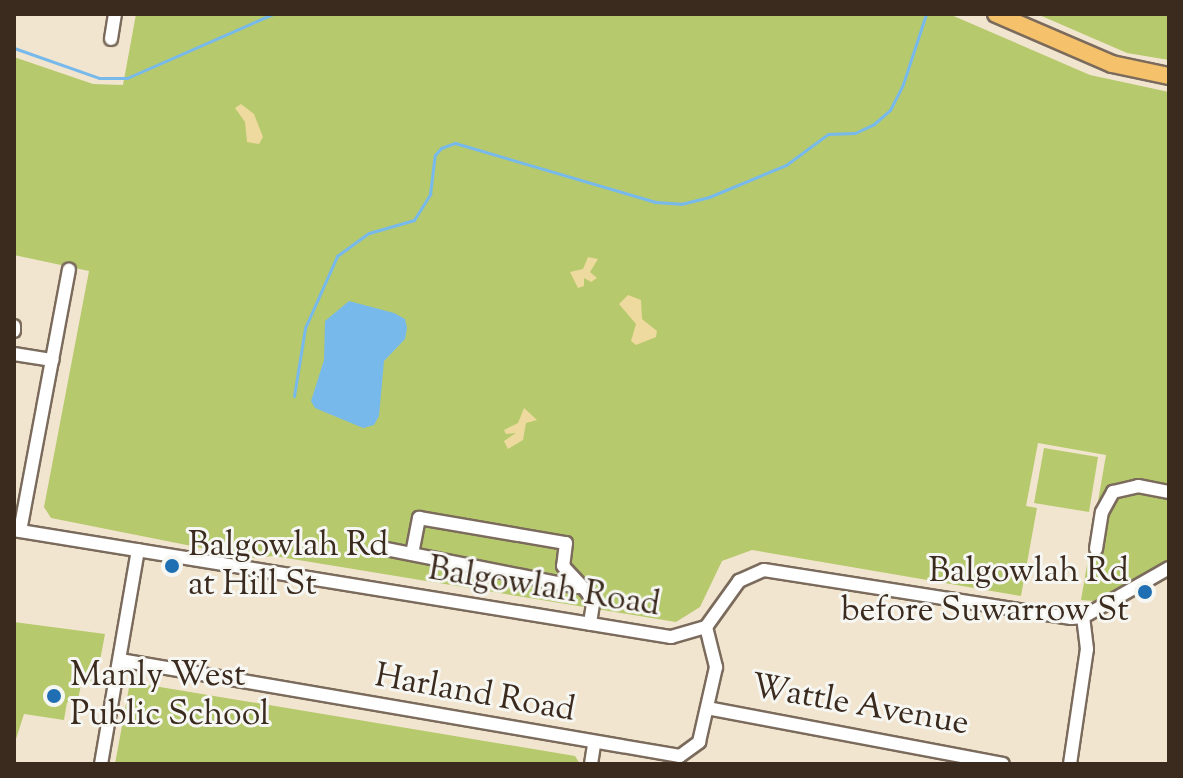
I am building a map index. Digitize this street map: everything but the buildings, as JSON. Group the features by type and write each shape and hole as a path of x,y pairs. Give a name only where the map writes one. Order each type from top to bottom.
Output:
{"main road":[{"path":"996,14 1084,54 1169,76"}],"street":[{"path":"111,39 115,14"},
{"path":"17,530 69,270"},
{"path":"14,354 53,360"},
{"path":"1096,549 1102,512 1113,492 1138,486 1169,492"},
{"path":"412,554 419,518 566,543 563,566 593,604 590,624"},
{"name":"Balgowlah Road","path":"17,530 671,637 706,627 739,581 771,569 1026,614 1083,617"},
{"path":"381,548 578,587"},
{"path":"101,764 138,550"},
{"path":"1070,764 1087,649 1083,617 1169,568"},
{"name":"Harland Road","path":"120,660 594,744 687,755 699,742 716,659 706,627"},
{"name":"Wattle Avenue","path":"707,708 1003,764"},
{"path":"591,764 594,744"}],"green space":[{"path":"136,14 949,14 1090,75 1169,92 1169,560 1094,601 1081,600 1106,455 1038,443 1026,506 1037,508 1021,596 752,550 722,561 700,607 676,622 274,556 252,558 51,518 44,507 89,271 14,255 14,57 93,84 123,85"},
{"path":"1037,14 1169,14 1169,60 1127,53"},
{"path":"1044,448 1098,457 1089,512 1034,503"},
{"path":"14,622 105,634 96,682 82,680 77,704 67,702 64,720 24,714 16,739"},
{"path":"130,682 575,756 580,764 115,764"}],"sand":[{"path":"241,104 254,114 263,137 259,144 247,142 245,122 235,108"},
{"path":"588,257 598,259 590,272 597,278 591,282 584,278 584,286 578,288 570,272 583,269"},
{"path":"628,295 641,300 642,319 657,331 656,337 636,345 631,341 636,324 619,304"},
{"path":"524,408 537,420 526,423 523,440 508,449 504,441 516,433 506,434 504,430 518,423"}],"water":[{"path":"349,301 394,313 405,319 407,328 405,339 384,361 379,416 374,425 363,428 315,408 311,401 324,360 325,321"}],"waterway":[{"path":"14,48 99,78 127,78 273,14"},
{"path":"294,396 305,328 337,256 369,233 414,220 430,194 435,155 441,148 455,143 655,202 681,204 709,197 786,165 828,134 855,133 874,124 890,110 903,84 926,14"}],"place":[{"name":"Balgowlah Rd at Hill St","path":"172,566"},
{"name":"Balgowlah Rd before Suwarrow St","path":"1145,592"},
{"name":"Manly West Public School","path":"54,696"}]}
